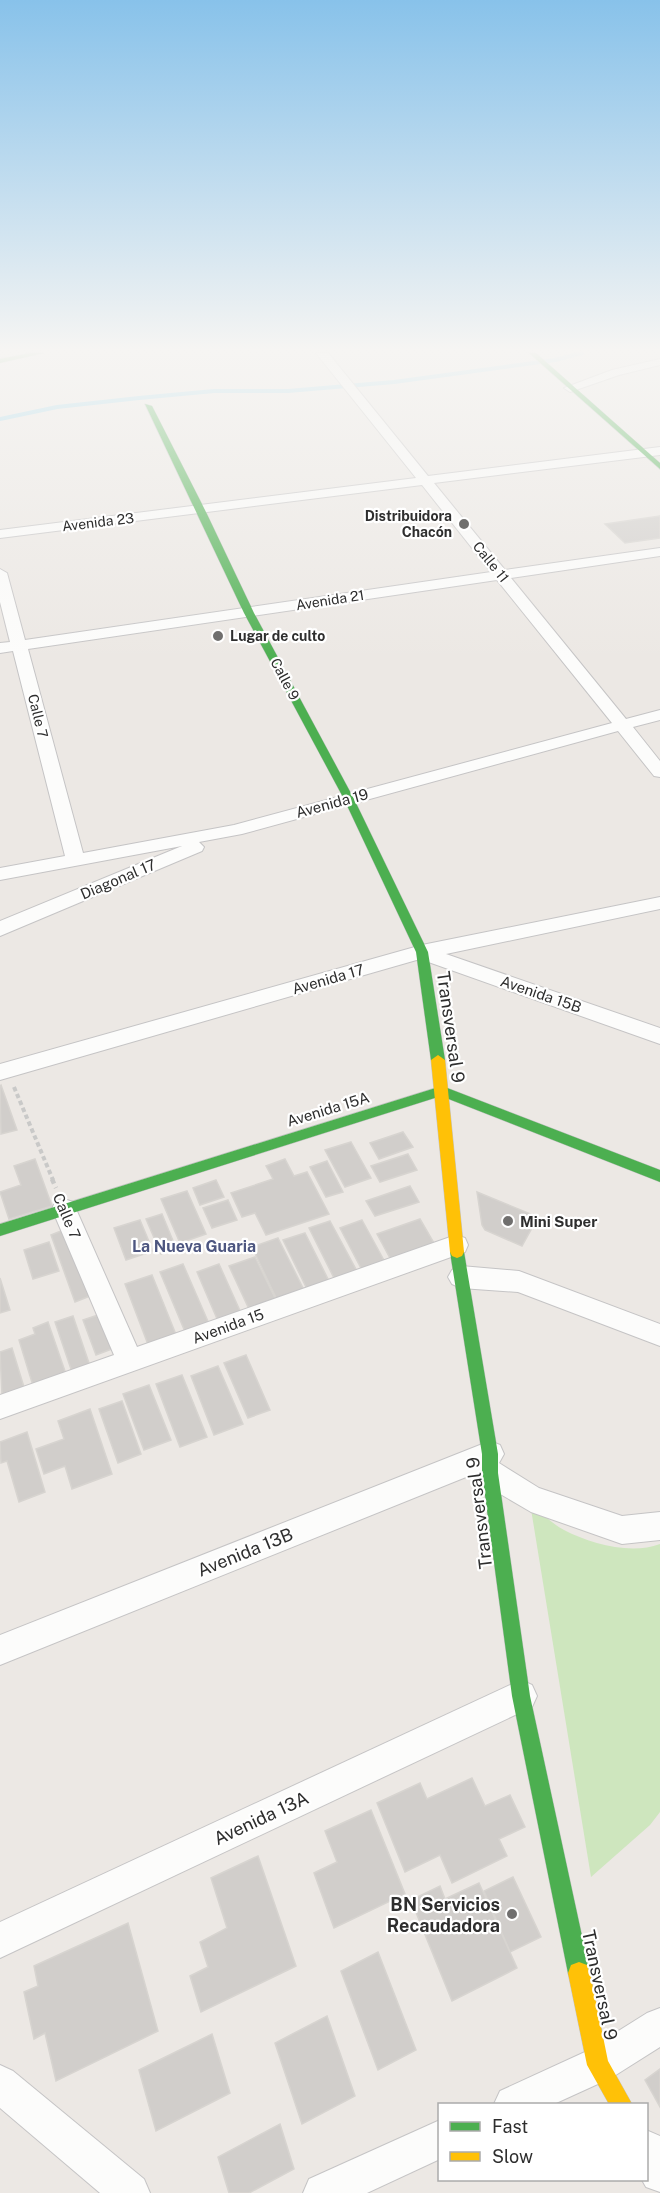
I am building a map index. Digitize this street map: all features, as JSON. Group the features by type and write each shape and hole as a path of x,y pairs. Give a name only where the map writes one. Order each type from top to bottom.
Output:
{"street":[{"name":"Calle 9","path":"173,455 249,613 349,799 422,952"},
{"name":"Calle 11","path":"405,455 660,772"},
{"name":"Avenida 23","path":"0,534 625,455"},
{"path":"648,455 660,466"},
{"name":"Avenida 21","path":"0,648 660,552"},
{"name":"Calle 7","path":"0,573 75,859"},
{"name":"Avenida 19","path":"0,874 236,830 660,715"},
{"name":"Diagonal 17","path":"0,929 236,830"},
{"name":"Avenida 17","path":"3,1071 422,952 660,903"},
{"name":"Avenida 15B","path":"422,952 660,1036"},
{"name":"Transversal 9","path":"422,952 442,1091 456,1245 490,1463 521,1696 598,2065 620,2103"},
{"path":"442,1091 660,1176"},
{"name":"Avenida 15A","path":"0,1230 442,1091"},
{"name":"Calle 7","path":"64,1209 130,1361"},
{"name":"Avenida 15","path":"0,1407 456,1245"},
{"path":"461,1277 519,1282 660,1335"},
{"path":"490,1463 531,1499 622,1530 660,1526"},
{"name":"Avenida 13B","path":"0,1650 490,1463"},
{"name":"Avenida 13A","path":"0,1940 521,1696"},
{"path":"515,2103 598,2065 660,2026"},
{"path":"0,2084 130,2193"},
{"path":"323,2193 438,2140"},
{"path":"648,2153 660,2173"}],"path":[{"name":"Calle 7","path":"3,1071 64,1209"}],"green space":[{"path":"530,1503 560,1527 586,1540 624,1548 660,1544 660,1812 650,1825 591,1877"}],"building":[{"path":"660,516 660,538 625,543 605,524"},
{"path":"0,1086 17,1130 1,1134"},
{"path":"403,1132 413,1147 379,1159 370,1143"},
{"path":"351,1142 371,1178 345,1187 325,1150"},
{"path":"408,1154 417,1170 380,1182 371,1166"},
{"path":"35,1159 52,1206 9,1219 0,1192 21,1185 14,1166"},
{"path":"285,1159 294,1176 307,1172 329,1214 266,1235 255,1213 242,1217 231,1193 273,1179 266,1166"},
{"path":"327,1161 343,1192 326,1197 310,1167"},
{"path":"216,1180 224,1197 200,1205 193,1188"},
{"path":"410,1186 419,1202 375,1216 366,1201"},
{"path":"187,1191 206,1234 180,1243 161,1199"},
{"name":"Mini Super","path":"477,1192 538,1217 522,1246 485,1230 482,1225"},
{"path":"228,1200 237,1220 212,1228 203,1208"},
{"path":"162,1214 176,1248 161,1254 146,1219"},
{"path":"420,1219 434,1243 390,1258 377,1234"},
{"path":"140,1220 153,1251 126,1260 114,1228"},
{"path":"362,1220 386,1264 363,1272 340,1228"},
{"path":"330,1221 358,1273 335,1280 309,1228"},
{"path":"66,1229 90,1296 75,1302 51,1235"},
{"path":"305,1233 329,1281 307,1289 283,1240"},
{"path":"278,1238 305,1292 278,1302 252,1247"},
{"path":"49,1242 59,1271 33,1279 24,1250"},
{"path":"255,1257 276,1300 249,1309 229,1266"},
{"path":"183,1264 210,1326 186,1334 160,1272"},
{"path":"219,1264 241,1313 218,1321 197,1272"},
{"path":"152,1275 177,1337 149,1347 125,1284"},
{"path":"0,1278 10,1310 0,1313"},
{"path":"104,1313 117,1347 96,1355 83,1320"},
{"path":"73,1316 90,1366 72,1372 55,1322"},
{"path":"48,1322 67,1377 34,1389 19,1340 35,1334 33,1328"},
{"path":"12,1348 24,1387 2,1395 0,1352"},
{"path":"246,1355 270,1410 248,1418 224,1363"},
{"path":"218,1366 243,1424 214,1435 191,1376"},
{"path":"182,1375 207,1437 180,1447 156,1384"},
{"path":"149,1385 171,1440 144,1450 123,1394"},
{"path":"122,1401 141,1454 118,1463 99,1409"},
{"path":"90,1409 112,1474 72,1489 65,1466 44,1474 36,1449 64,1439 58,1421"},
{"path":"27,1432 45,1492 19,1502 7,1461 1,1463 0,1442"},
{"path":"472,1778 485,1806 510,1795 525,1827 499,1839 507,1856 452,1883 440,1855 405,1872 377,1803 420,1783 427,1799"},
{"path":"371,1810 405,1894 334,1928 314,1873 337,1862 325,1831"},
{"path":"258,1856 296,1966 201,2012 190,1976 208,1967 200,1942 227,1928 211,1878"},
{"name":"BN Servicios Recaudadora","path":"513,1877 541,1937 510,1952 484,1891"},
{"path":"479,1883 517,1968 452,2001 411,1900 440,1886 445,1899"},
{"path":"128,1923 158,2031 56,2081 45,2033 34,2039 24,1992 38,1986 34,1966"},
{"path":"378,1952 416,2050 378,2070 341,1971"},
{"path":"327,2016 355,2096 302,2124 275,2043"},
{"path":"212,2034 230,2093 156,2131 139,2070"},
{"path":"660,2069 660,2107 645,2080"},
{"path":"280,2124 294,2169 249,2193 229,2193 218,2157"}],"traffic: fast":[{"path":"173,455 249,613 349,799 422,952 438,1060"},
{"path":"647,455 660,467"},
{"path":"0,1230 442,1091 660,1176"},
{"path":"457,1252 490,1454 490,1473 521,1696 579,1973"}],"traffic: slow":[{"path":"438,1060 457,1252"},
{"path":"579,1973 598,2065 620,2103"}],"place":[{"name":"Distribuidora Chacón","path":"464,524"},
{"name":"Lugar de culto","path":"218,636"},
{"name":"Mini Super","path":"508,1221"},
{"name":"BN Servicios Recaudadora","path":"512,1914"}],"district":[{"name":"La Nueva Guaria","path":"194,1246"}]}
